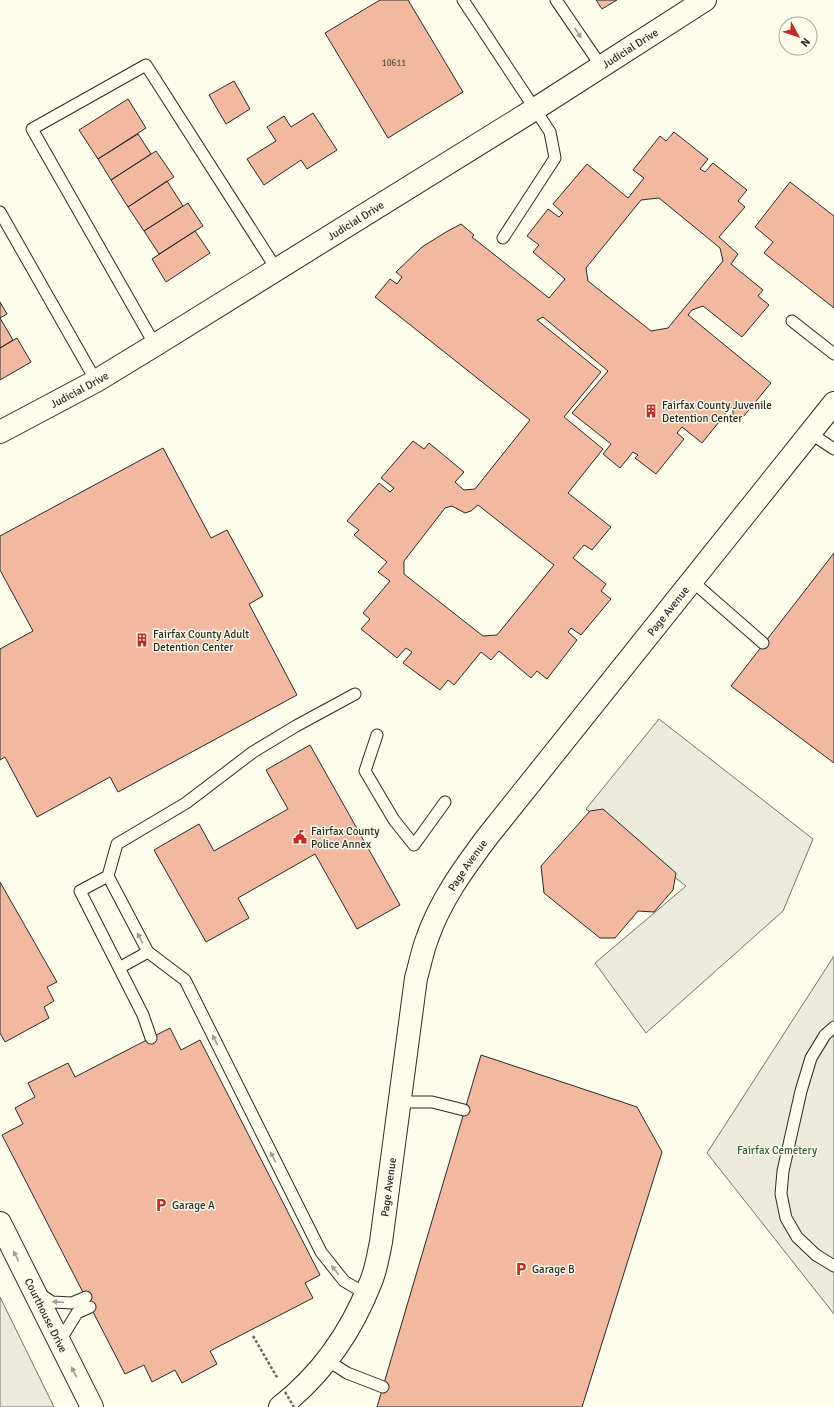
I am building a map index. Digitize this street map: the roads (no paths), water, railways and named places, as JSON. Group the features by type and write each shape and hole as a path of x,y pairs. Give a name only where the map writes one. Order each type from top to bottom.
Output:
{"street":[{"name":"Judicial Drive","path":"0,432 96,380 155,345 535,109 705,0"},
{"name":"Page Avenue","path":"282,1399 307,1384 327,1360 358,1313 371,1283 381,1242 416,978 427,939 437,914 456,881 488,836 834,403"},
{"name":"Courthouse Drive","path":"0,1223 92,1407"}],"lane":[{"path":"463,0 550,132 555,158 503,238"},
{"path":"556,0 601,66"},
{"path":"155,345 32,129 146,65 277,270"},
{"path":"0,212 96,380"},
{"path":"792,321 834,354"},
{"path":"810,433 834,449"},
{"path":"692,581 763,643"},
{"path":"355,694 296,726 254,752 186,803 117,844 108,876 148,952 185,980 321,1252 344,1281 366,1294"},
{"path":"377,735 365,771 394,820 414,845 445,802"},
{"path":"108,876 80,891 143,1015 151,1038"},
{"path":"119,968 148,952"},
{"path":"834,1027 825,1035 811,1058 801,1091 783,1171 781,1194 786,1218 797,1237 816,1255 834,1266"},
{"path":"400,1102 432,1102 464,1110"},
{"path":"33,1289 52,1302 88,1302 77,1313 60,1342"},
{"path":"327,1360 348,1373 383,1387"}],"place":[{"name":"Fairfax County Juvenile Detention Center","path":"651,411"},
{"name":"Fairfax County Adult Detention Center","path":"142,640"},
{"name":"Fairfax County Police Annex","path":"300,837"},
{"name":"Garage A","path":"161,1205"},
{"name":"Garage B","path":"521,1269"}],"park label":[{"name":"Fairfax Cemetery","path":"777,1150"}]}
